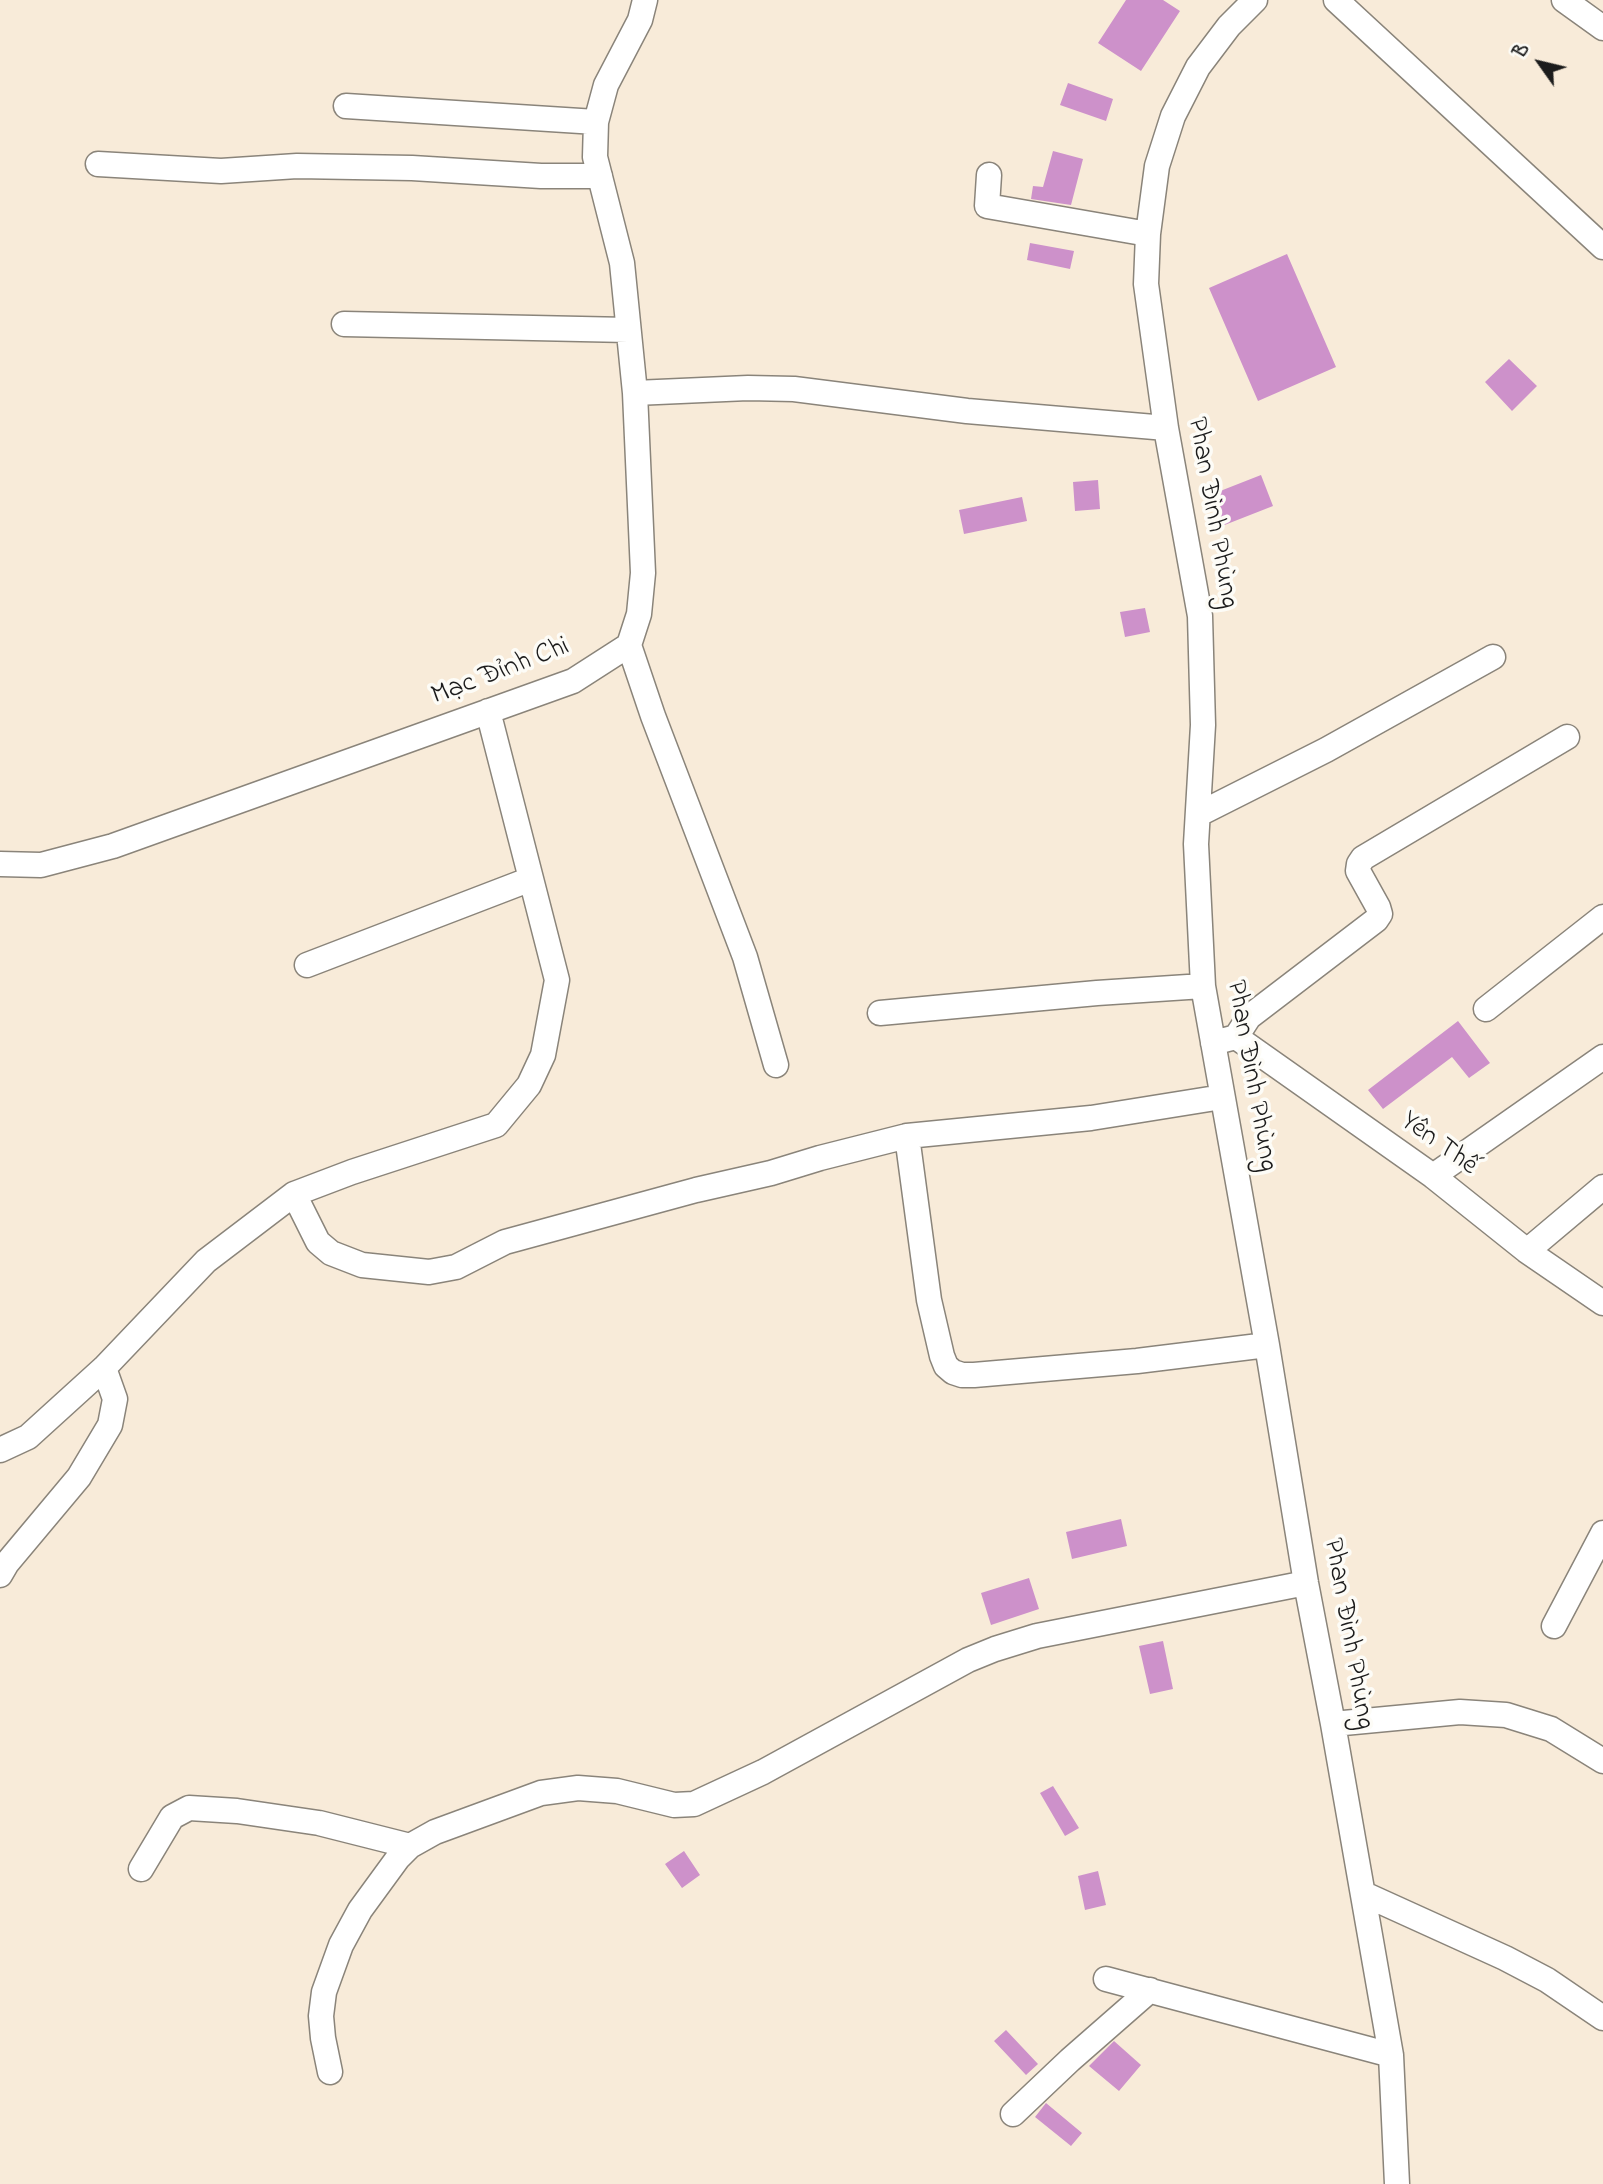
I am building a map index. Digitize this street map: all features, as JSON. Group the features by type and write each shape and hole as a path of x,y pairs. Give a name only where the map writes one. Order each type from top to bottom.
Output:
{"street":[{"path":"645,0 640,20 606,85 596,122 595,157 622,263 635,393 643,573 639,614 629,645 745,957 776,1065"},
{"name":"Phan Đình Phùng","path":"1255,0 1229,26 1198,67 1173,116 1157,166 1148,234 1146,285 1166,428 1200,616 1203,724 1196,844 1203,986 1224,1040 1222,1097 1391,2055 1397,2184"},
{"path":"1336,0 1603,247"},
{"path":"1564,0 1603,28"},
{"path":"346,106 596,122"},
{"path":"98,164 221,171 297,166 600,176"},
{"path":"989,175 987,206 1148,234"},
{"path":"344,324 628,330"},
{"path":"635,393 748,388 793,389 967,411 1166,428"},
{"name":"Mạc Đỉnh Chi","path":"0,864 41,865 113,845 573,681 629,645"},
{"path":"1199,814 1326,750 1493,657"},
{"path":"0,1450 28,1437 104,1368 206,1261 294,1194 496,1125 529,1085 543,1055 557,980 488,712"},
{"path":"1224,1040 1249,1017 1376,920 1380,914 1378,907 1358,871 1363,858 1567,737"},
{"path":"307,965 531,879"},
{"path":"1486,1009 1600,926"},
{"path":"880,1013 1203,986"},
{"name":"Yên Thế","path":"1224,1040 1433,1176 1527,1251 1603,1303"},
{"path":"1433,1176 1603,1057"},
{"path":"294,1194 318,1242 331,1254 362,1265 429,1272 456,1267 505,1242 907,1136 1091,1118 1222,1097"},
{"path":"907,1136 929,1300 942,1356 946,1366 953,1372 974,1375 1137,1362 1267,1345"},
{"path":"1527,1251 1603,1187"},
{"path":"0,1575 79,1477 110,1425 116,1399 104,1368"},
{"path":"1554,1626 1603,1533"},
{"path":"330,2072 321,2017 324,1992 341,1945 360,1910 398,1858 410,1846 435,1832 519,1801 558,1790 598,1788 674,1804 694,1804 763,1772 937,1677 995,1649 1037,1636 1306,1583"},
{"path":"1333,1724 1460,1712 1506,1715 1551,1729 1603,1761"},
{"path":"141,1869 172,1816 189,1808 237,1811 319,1824 410,1846"},
{"path":"1364,1894 1505,1958 1547,1980 1603,2018"},
{"path":"1105,1979 1391,2055"},
{"path":"1013,2114 1150,1990"}],"building":[{"path":"1126,0 1163,0 1180,11 1141,71 1098,43"},
{"path":"1068,83 1113,99 1106,121 1060,105"},
{"path":"1053,151 1083,159 1071,205 1031,199 1033,186 1043,187"},
{"path":"1030,243 1074,251 1070,269 1027,260"},
{"path":"1287,254 1336,367 1258,401 1209,288"},
{"path":"1509,359 1537,386 1512,411 1485,382"},
{"path":"1261,475 1273,506 1222,526 1210,495"},
{"path":"1098,480 1100,509 1075,511 1073,482"},
{"path":"1022,497 1027,521 964,534 959,510"},
{"path":"1145,608 1150,632 1125,637 1120,612"},
{"path":"1458,1021 1490,1063 1469,1078 1452,1057 1383,1109 1368,1090"},
{"path":"1121,1519 1127,1546 1072,1559 1066,1532"},
{"path":"1029,1578 1039,1609 991,1625 981,1593"},
{"path":"1163,1641 1173,1689 1150,1694 1139,1646"},
{"path":"1053,1786 1079,1828 1065,1836 1040,1793"},
{"path":"684,1851 700,1875 682,1888 665,1864"},
{"path":"1098,1871 1106,1905 1085,1910 1078,1876"},
{"path":"1006,2030 1038,2064 1026,2075 994,2041"},
{"path":"1114,2041 1141,2065 1119,2091 1089,2066"},
{"path":"1046,2103 1082,2133 1071,2146 1035,2117"}]}
